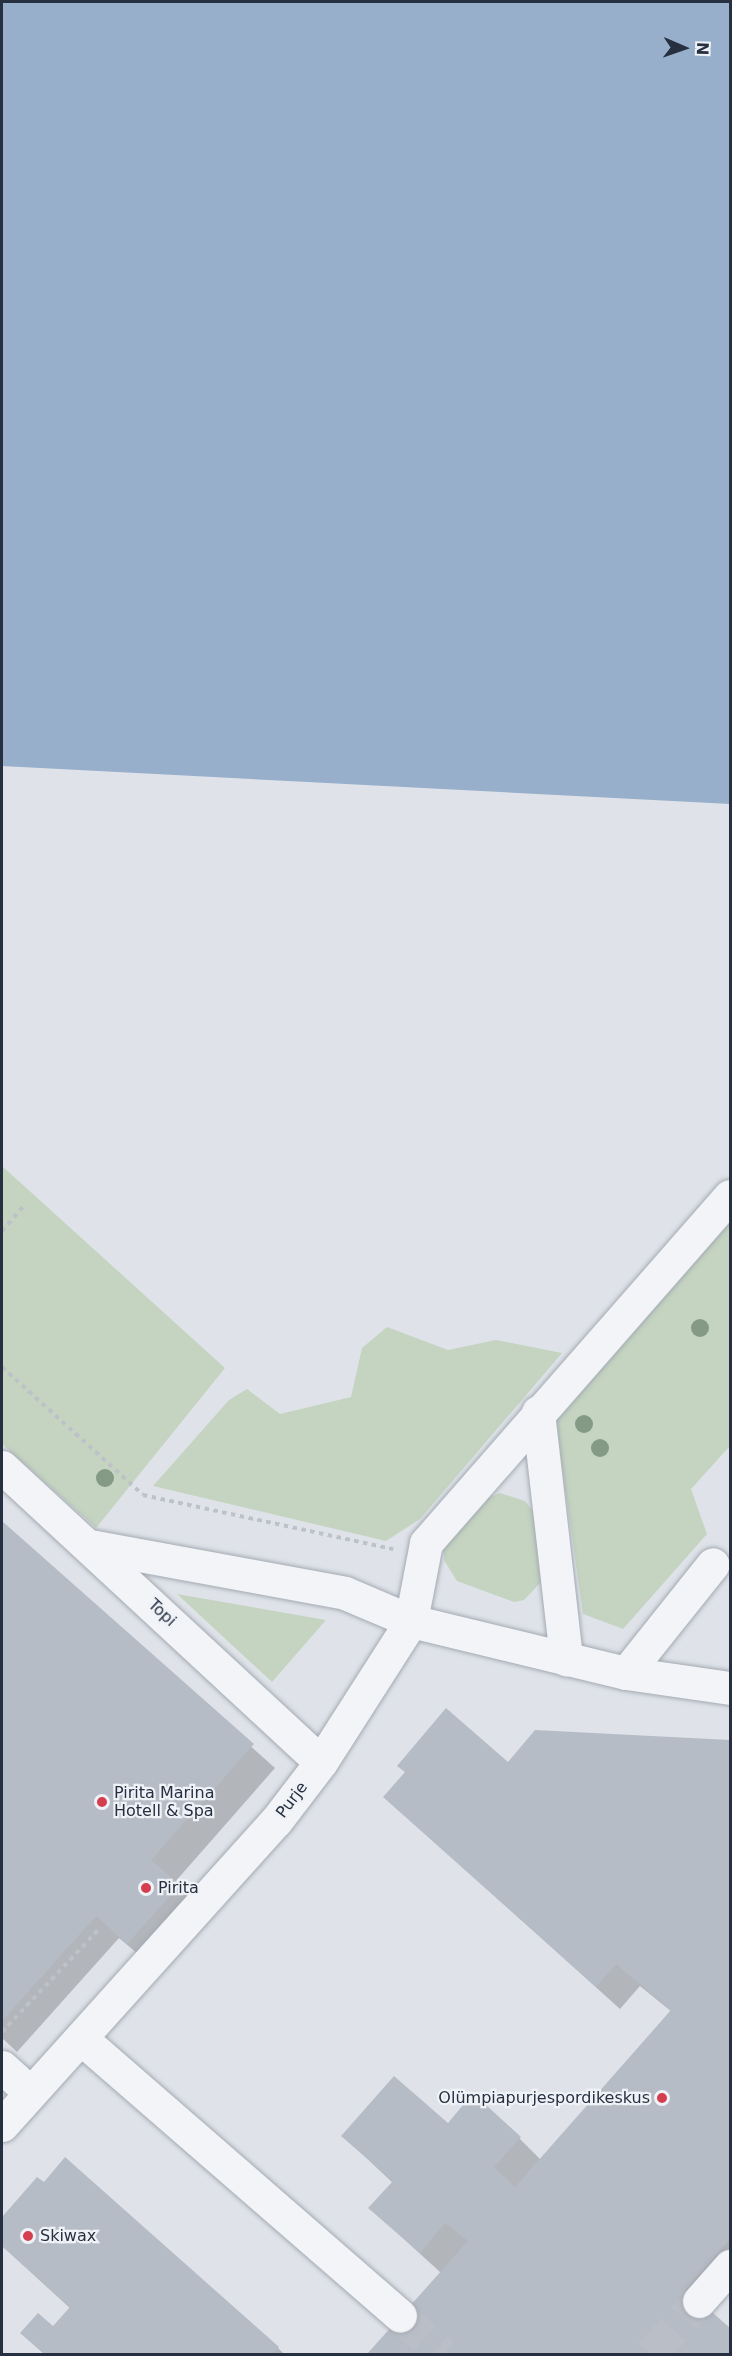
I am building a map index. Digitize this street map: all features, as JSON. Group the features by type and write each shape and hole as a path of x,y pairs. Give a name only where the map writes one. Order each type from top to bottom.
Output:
{"street":[{"path":"411,1621 426,1543 538,1412 730,1196"},
{"path":"538,1412 566,1659"},
{"name":"Topi","path":"2,1467 321,1762"},
{"path":"90,1546 345,1593 411,1621 626,1674 730,1688"},
{"path":"626,1674 713,1564"},
{"name":"Purje","path":"2,2125 30,2092 83,2040 276,1821 321,1762 411,1621"},
{"path":"83,2040 400,2316"},
{"path":"2,2067 30,2092"},
{"path":"699,2301 730,2266"}],"path":[{"path":"2,1231 23,1207"},
{"path":"2,1367 143,1495 423,1555"},
{"path":"2,2032 101,1926"}],"green space":[{"path":"2,1166 225,1368 96,1528 2,1444"},
{"path":"730,1216 730,1446 691,1489 707,1534 623,1629 583,1614 555,1416"},
{"path":"387,1327 448,1350 496,1340 562,1353 420,1519 386,1541 153,1486 229,1400 247,1389 280,1414 351,1397 362,1348"},
{"path":"500,1493 525,1501 538,1518 544,1579 524,1600 514,1602 457,1581 444,1560 444,1543 483,1500"},
{"path":"177,1594 326,1620 272,1682"}],"water":[{"path":"2,2 730,2 730,804 2,766"}],"building":[{"name":"Pirita Marina Hotell & Spa","path":"2,1521 254,1744 151,1860 180,1885 127,1944 96,1916 2,2021"},
{"path":"446,1708 508,1762 535,1730 730,1740 730,2239 686,2289 730,2328 730,2354 367,2354 468,2241 445,2223 420,2253 368,2208 393,2181 341,2136 394,2076 448,2123 473,2093 521,2137 494,2167 515,2187 671,2010 616,1964 596,1987 383,1797 405,1772 397,1766"},
{"path":"65,2157 279,2347 272,2354 44,2354 20,2333 38,2313 53,2326 70,2307 2,2246 2,2217 37,2177 44,2182"}],"tunnel":[{"path":"651,2354 699,2301"},
{"path":"400,2316 443,2354"}],"place":[{"name":"Pirita Marina Hotell & Spa","path":"102,1802"},
{"name":"Pirita","path":"146,1888"},
{"name":"Olümpiapurjespordikeskus","path":"662,2098"},
{"name":"Skiwax","path":"28,2236"}]}
